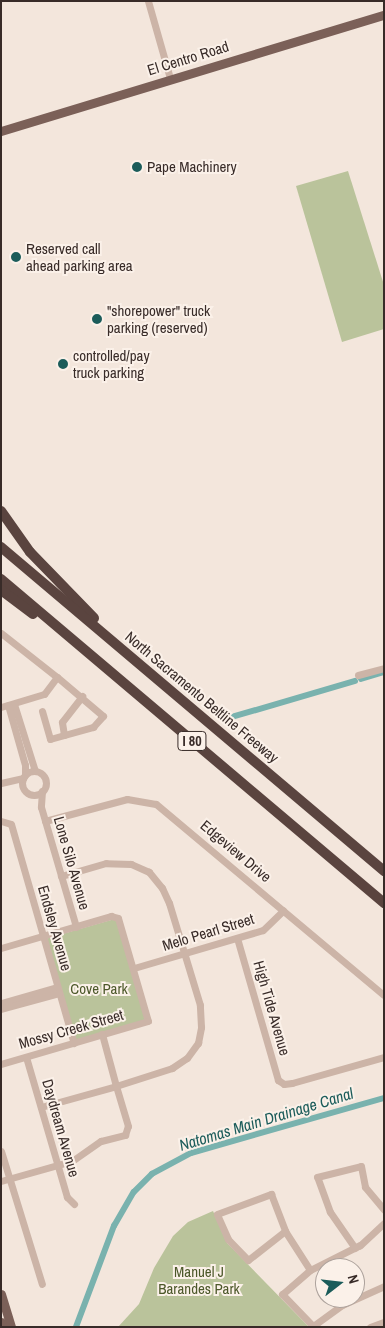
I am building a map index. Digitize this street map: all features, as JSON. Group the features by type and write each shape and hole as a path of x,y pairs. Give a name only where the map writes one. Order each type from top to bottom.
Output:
{"highway":[{"path":"1,511 30,552 137,662"},
{"name":"North Sacramento Beltline Freeway","path":"1,547 384,871"},
{"name":"I 80","path":"1,579 384,903"},
{"path":"1,590 105,667"}],"main road":[{"name":"El Centro Road","path":"1,131 170,78 384,15"},
{"path":"1,1294 11,1327"},
{"path":"1,1322 3,1327"}],"street":[{"path":"148,1 170,78"},
{"path":"1,633 82,696 103,716 92,727 50,739 42,712"},
{"path":"358,675 384,668"},
{"path":"8,705 44,694 58,677"},
{"path":"64,735 62,722 82,696"},
{"path":"2,783 23,787 32,794 42,791 46,780 35,771 8,705"},
{"path":"8,705 25,765 23,787"},
{"path":"2,783 35,771"},
{"name":"Lone Silo Avenue","path":"41,807 42,791"},
{"name":"Lone Silo Avenue","path":"32,794 41,807 46,821 76,927"},
{"name":"Edgeview Drive","path":"46,821 127,799 148,801 174,817 384,995"},
{"name":"Endsley Avenue","path":"5,821 44,936 74,1043"},
{"path":"41,1107 172,1068 187,1058 198,1043 201,1027 200,1005 185,953 162,888 149,872 131,864 106,863 61,876"},
{"name":"Melo Pearl Street","path":"134,968 263,930 283,911"},
{"path":"1,948 111,916 118,918 134,968"},
{"name":"High Tide Avenue","path":"237,938 278,1080 284,1084 384,1057"},
{"name":"Mossy Creek Street","path":"1,1064 148,1021 134,968"},
{"path":"1,1003 58,990"},
{"path":"1,1009 58,990"},
{"path":"1,1181 72,1161 102,1141 125,1135 128,1131 102,1034"},
{"name":"Daydream Avenue","path":"26,1057 67,1197 74,1204"},
{"path":"1,1151 42,1284"},
{"path":"355,1248 330,1212 317,1177 361,1166 365,1187 384,1210"},
{"path":"285,1231 248,1260 228,1239 217,1214 270,1194 285,1231 310,1270"},
{"path":"384,1223 355,1248 310,1270 282,1294 314,1326 342,1305 384,1286"},
{"path":"370,1327 384,1322"}],"green space":[{"path":"348,171 384,285 384,329 342,342 296,186"},
{"name":"Cove Park","path":"118,918 147,1021 74,1042 45,939"},
{"name":"Manuel J Barandes Park","path":"213,1211 227,1243 309,1327 118,1327 139,1304 154,1268 173,1236 188,1222"}],"waterway":[{"path":"361,679 384,672"},
{"path":"232,717 355,681"},
{"name":"Natomas Main Drainage Canal","path":"76,1327 114,1226 134,1192 152,1174 191,1153 384,1098"}],"place":[{"name":"Pape Machinery","path":"137,167"},
{"name":"Reserved call ahead parking area","path":"16,257"},
{"name":"\"shorepower\" truck parking (reserved)","path":"97,319"},
{"name":"controlled/pay truck parking","path":"63,364"}]}
